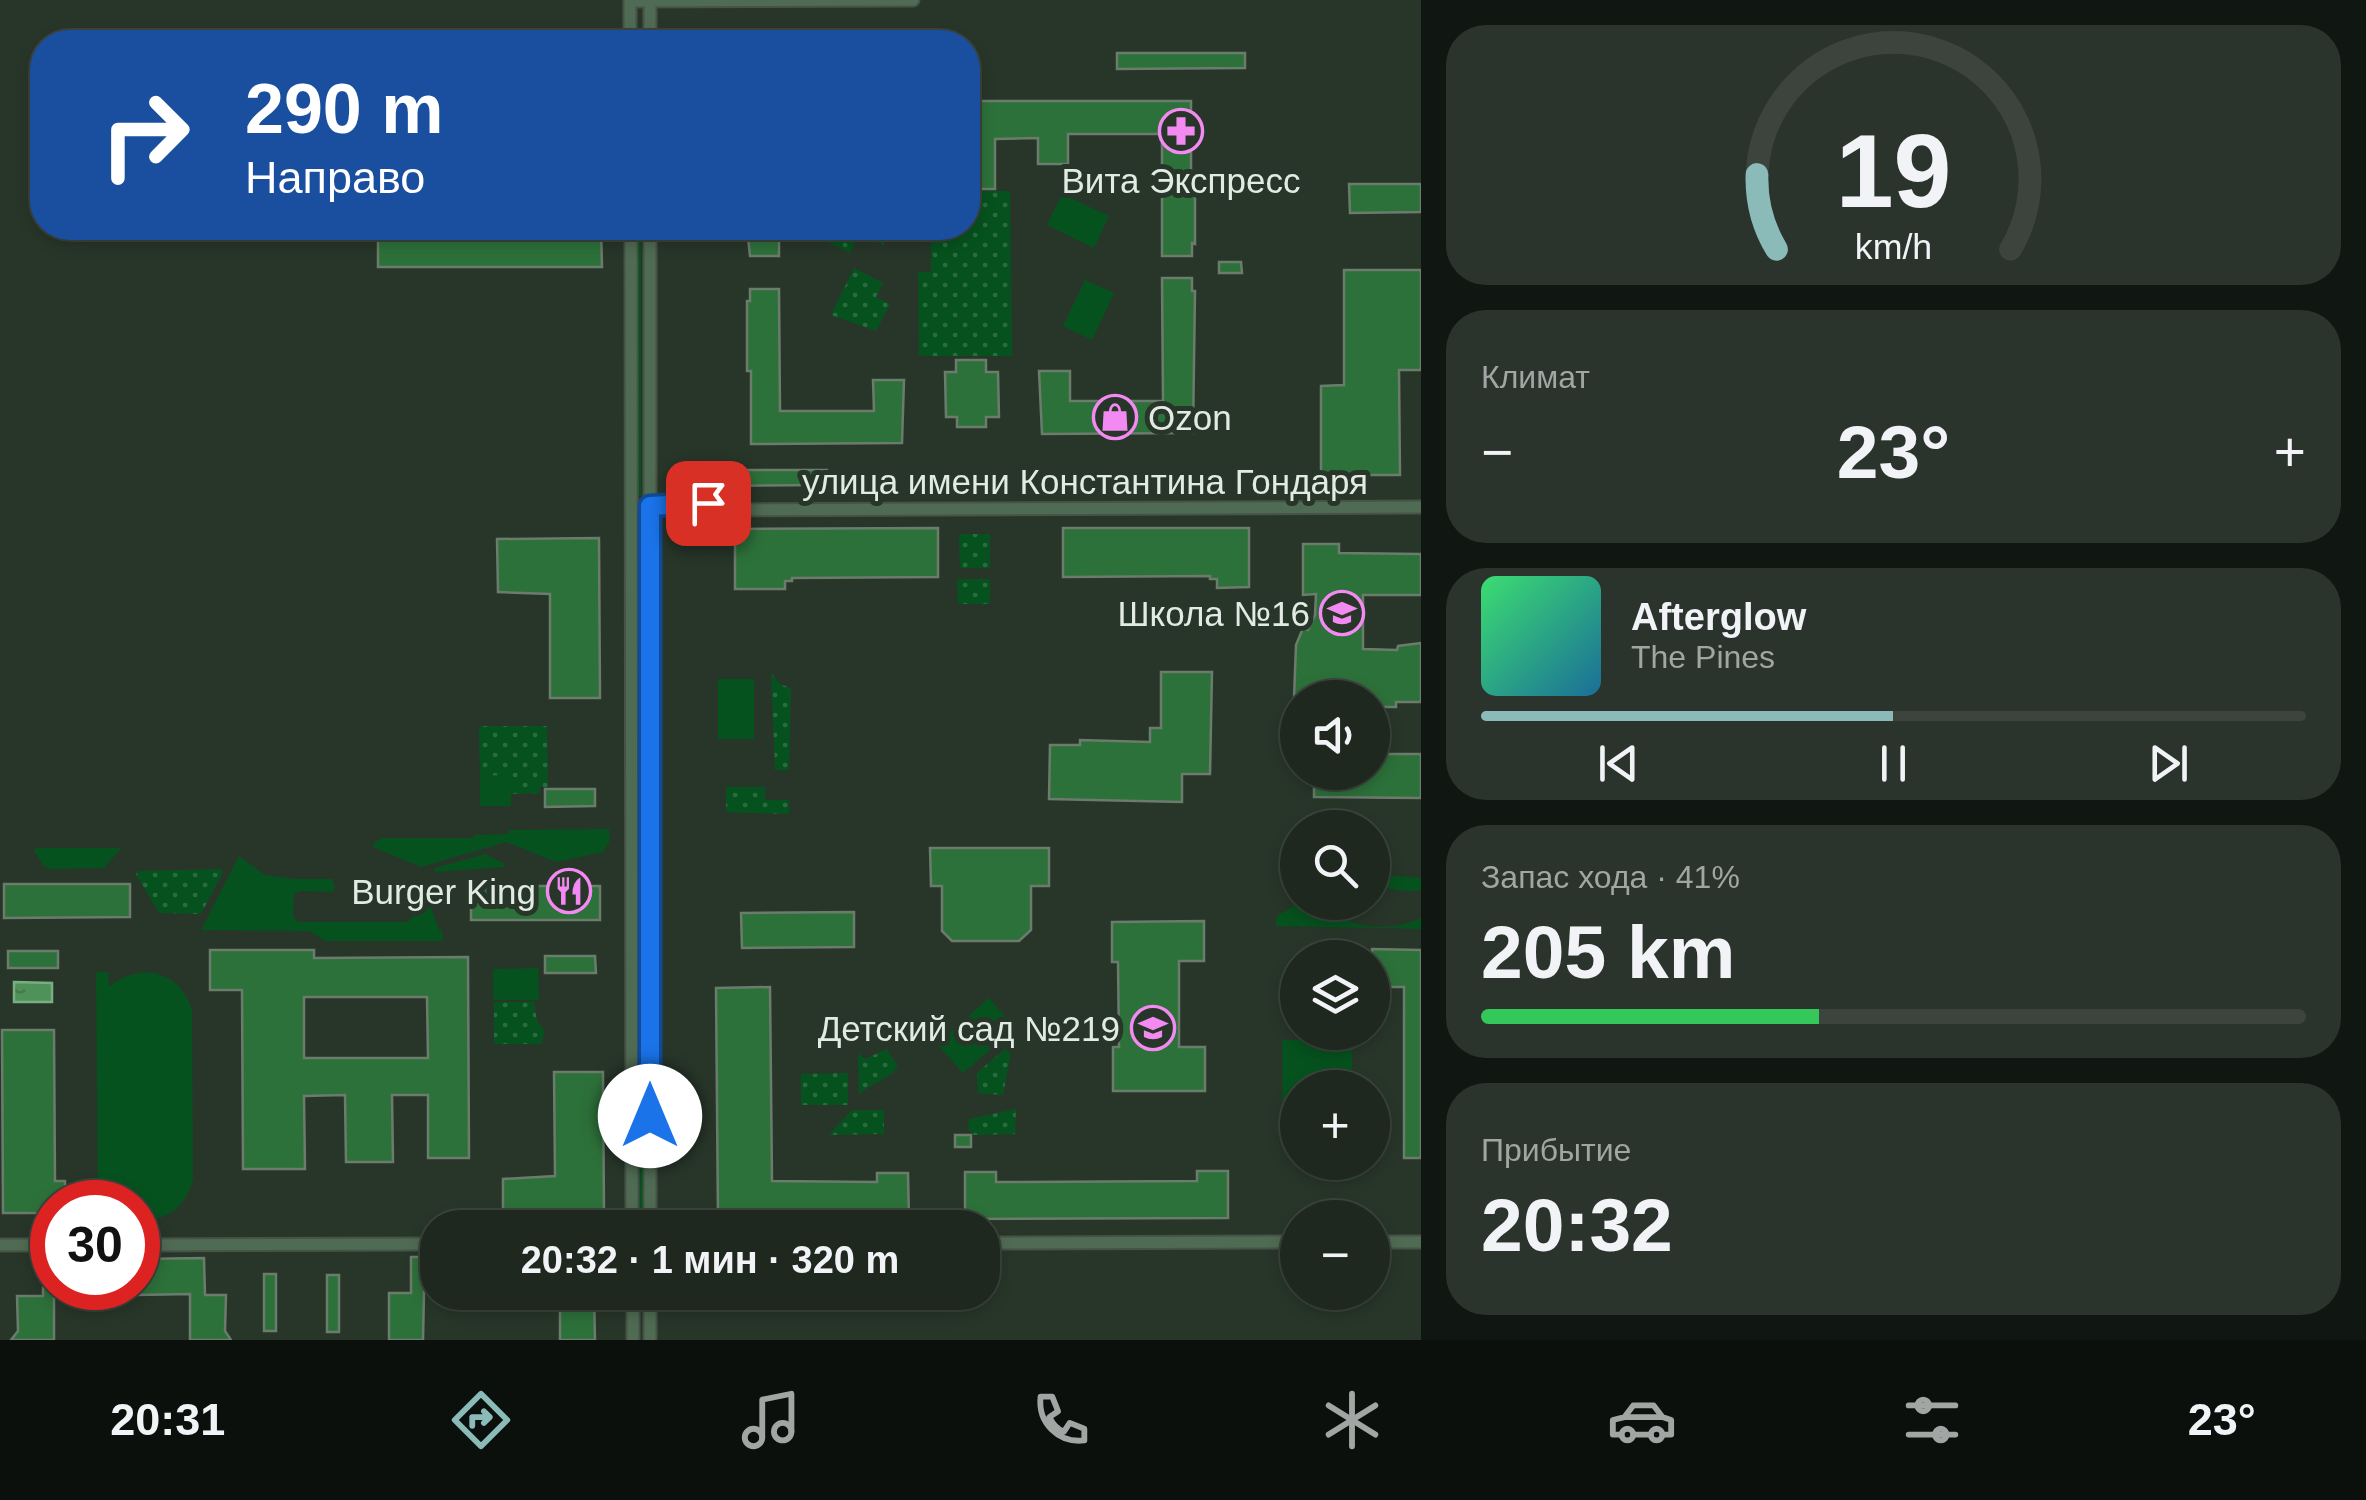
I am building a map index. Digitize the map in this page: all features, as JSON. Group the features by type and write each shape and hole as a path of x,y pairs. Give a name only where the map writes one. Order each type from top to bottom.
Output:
{"street":[{"path":"650,0 650,30"},
{"path":"630,30 630,1 913,0"},
{"path":"631,240 632,1210"},
{"path":"650,240 650,1210"},
{"name":"улица имени Константина Гондаря","path":"632,506 708,503 720,510 1421,507"},
{"path":"1000,1243 1280,1242"},
{"path":"1390,1242 1421,1242"},
{"path":"160,1245 420,1244"},
{"path":"0,1245 30,1245"},
{"path":"633,1310 633,1340"},
{"path":"650,1310 650,1340"}],"shaded area":[{"path":"980,191 1010,191 1012,356 919,356 918,272 931,272 931,240 980,240"},
{"path":"1062,194 1109,216 1094,248 1047,225"},
{"path":"636,240 641,240 641,496 636,496"},
{"path":"824,240 856,240 850,253"},
{"path":"854,268 883,283 876,297 890,304 876,331 831,315"},
{"path":"1085,280 1114,293 1092,340 1063,326"},
{"path":"959,534 990,534 990,568 960,568"},
{"path":"642,549 643,1210 638,1210 636,550"},
{"path":"957,579 990,579 990,604 958,604"},
{"path":"771,673 780,684 791,688 789,770 775,770"},
{"path":"718,679 754,679 754,739 718,739"},
{"path":"479,726 547,726 548,787 540,787 540,793 511,794 510,775 480,776"},
{"path":"511,775 511,806 480,806 480,776"},
{"path":"726,787 765,787 765,800 789,800 789,814 726,812"},
{"path":"609,829 610,840 603,852 556,862 506,842 421,867 373,847 383,838 473,838 508,834 509,830"},
{"path":"121,848 104,868 50,869 34,851"},
{"path":"485,854 504,867 435,872 435,868"},
{"path":"239,856 265,875 332,879 332,892 294,894 293,916 298,922 408,922 416,913 411,902 369,889 372,884 423,884 443,941 326,941 309,931 201,930"},
{"path":"222,869 202,912 197,914 159,913 136,874 137,871"},
{"path":"1390,875 1421,878 1421,890 1390,889"},
{"path":"1280,914 1280,920 1348,920 1388,927 1421,918 1421,929 1276,926"},
{"path":"538,968 539,1000 493,1000 493,969"},
{"path":"96,972 108,972 109,987 133,974 158,974 178,986 192,1010 193,1179 180,1205 160,1217 160,1180 98,1180"},
{"path":"989,998 1015,1028 963,1073 937,1044"},
{"path":"494,1002 534,1002 537,1021 545,1031 541,1044 494,1044"},
{"path":"1013,1042 1003,1095 978,1093 977,1073"},
{"path":"887,1049 898,1067 859,1094 858,1053 865,1059"},
{"path":"1282,1050 1352,1050 1352,1070 1282,1070"},
{"path":"848,1073 848,1105 801,1105 801,1074"},
{"path":"1016,1109 1015,1134 974,1135 968,1129 969,1119"},
{"path":"852,1110 884,1110 884,1134 829,1135"}],"water":[{"path":"14,982 52,983 52,1002 14,1002"}],"building":[{"path":"1117,53 1245,53 1245,68 1117,69"},
{"path":"980,101 1191,101 1191,173 1195,173 1192,256 1162,256 1162,134 1068,134 1068,164 1038,164 1038,138 995,139 995,189 980,189"},
{"path":"1349,184 1421,184 1421,212 1350,213"},
{"path":"378,240 601,240 602,267 378,267"},
{"path":"748,240 779,240 779,256 750,256"},
{"path":"1219,262 1241,262 1242,273 1219,273"},
{"path":"1344,270 1421,270 1421,370 1399,370 1400,475 1321,475 1321,386 1344,385"},
{"path":"1162,278 1192,278 1195,291 1193,433 1042,434 1039,371 1070,371 1070,401 1163,401"},
{"path":"750,289 779,289 780,411 874,411 873,380 904,380 902,443 751,444 751,371 747,371"},
{"path":"956,360 986,360 986,372 998,372 999,417 986,417 986,427 957,427 957,417 946,417 945,372 956,372"},
{"path":"700,470 827,470 827,482 707,486 700,483"},
{"path":"938,528 938,577 792,578 785,581 785,589 735,589 735,529"},
{"path":"1063,528 1249,528 1249,587 1217,588 1217,579 1210,576 1063,577"},
{"path":"599,538 600,698 550,698 550,594 498,592 497,539"},
{"path":"1303,544 1339,544 1339,553 1421,554 1421,595 1363,595 1363,649 1397,650 1398,646 1421,643 1421,702 1396,702 1396,707 1390,707 1390,680 1295,680 1296,645 1303,628 1308,630 1315,615 1316,594 1303,595"},
{"path":"1161,672 1212,672 1210,774 1182,774 1182,802 1049,799 1050,745 1080,745 1080,740 1150,742 1150,728 1161,728"},
{"path":"1390,754 1421,754 1421,798 1314,797 1314,790 1390,790"},
{"path":"545,789 595,789 595,806 545,807"},
{"path":"930,848 1049,848 1049,886 1031,886 1031,930 1019,941 952,941 942,931 942,886 931,886"},
{"path":"4,884 130,884 130,917 4,918"},
{"path":"471,886 600,886 600,920 471,920"},
{"path":"854,912 854,947 742,948 741,913"},
{"path":"1204,921 1204,961 1179,961 1179,1047 1205,1047 1205,1091 1113,1091 1113,1047 1119,1047 1118,962 1112,962 1112,922"},
{"path":"1390,949 1421,950 1421,1158 1404,1158 1404,987 1390,987"},
{"path":"210,950 314,950 314,958 468,957 469,1158 428,1158 428,1095 392,1095 393,1162 346,1162 345,1095 304,1096 305,1169 243,1169 242,990 210,990","holes":["304,997 427,997 428,1058 304,1058"]},
{"path":"8,951 58,951 58,968 8,968"},
{"path":"545,956 595,956 596,973 545,973"},
{"path":"770,987 772,1181 877,1182 877,1173 908,1173 909,1210 718,1210 716,988"},
{"path":"2,1030 54,1030 55,1180 30,1180 30,1213 3,1213"},
{"path":"554,1072 603,1072 604,1210 503,1210 503,1179 555,1176"},
{"path":"955,1135 971,1135 971,1147 955,1147"},
{"path":"1197,1171 1228,1171 1228,1218 1000,1219 1000,1210 965,1210 965,1172 996,1172 996,1182 1197,1181"},
{"path":"411,1257 420,1257 423,1340 389,1340 389,1293 411,1293"},
{"path":"204,1258 205,1295 226,1295 225,1331 231,1340 190,1340 190,1294 160,1295 160,1259"},
{"path":"264,1274 276,1274 276,1331 264,1331"},
{"path":"327,1275 339,1275 339,1332 327,1332"},
{"path":"17,1296 30,1296 30,1310 54,1310 54,1340 11,1340 18,1331"},
{"path":"560,1310 594,1310 595,1340 560,1340"}],"place":[{"name":"Вита Экспресс","path":"1181,131"},
{"name":"Ozon","path":"1115,417"},
{"name":"Школа №16","path":"1342,613"},
{"name":"Burger King","path":"569,891"},
{"name":"Детский сад №219","path":"1153,1028"}],"route":[{"path":"650,1116 650,506 708,503"}]}
